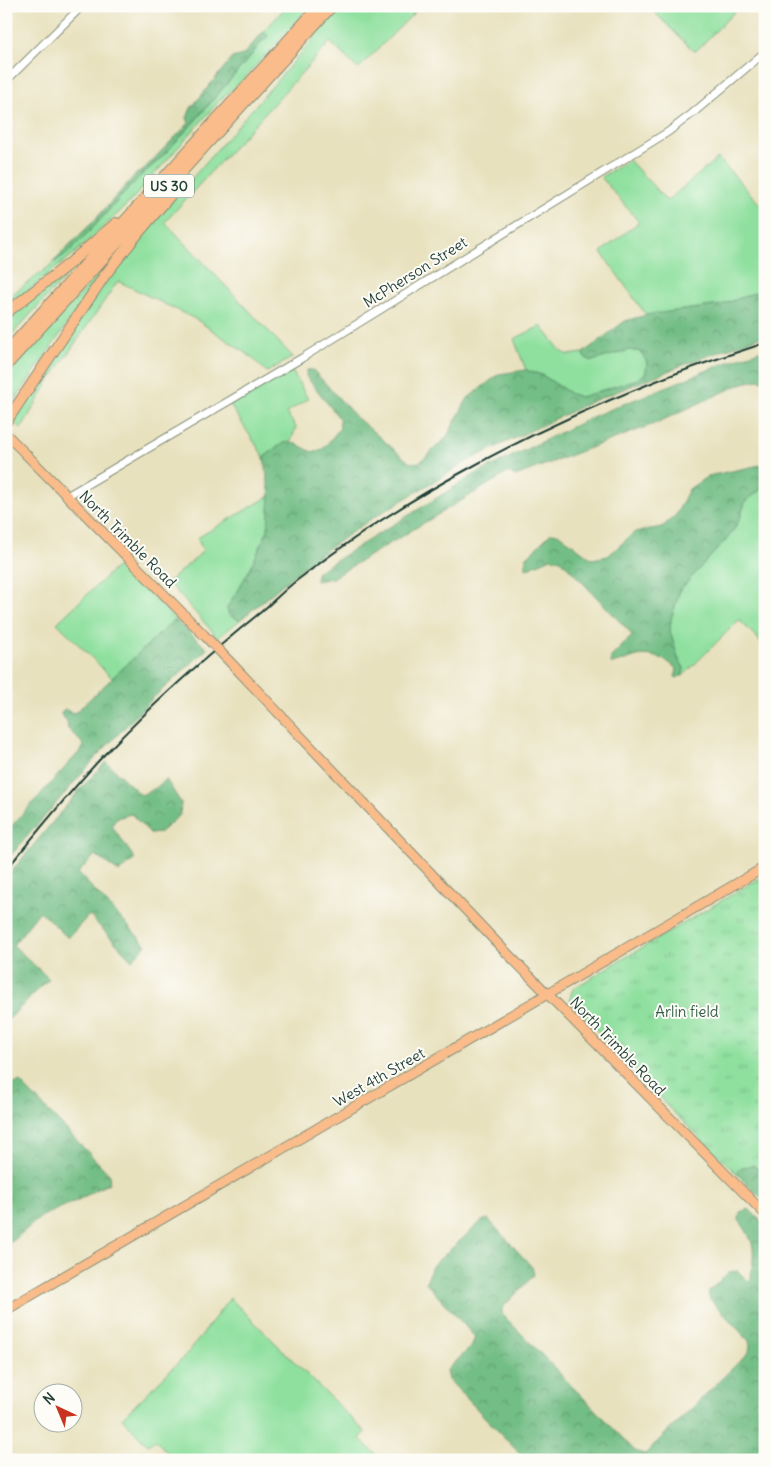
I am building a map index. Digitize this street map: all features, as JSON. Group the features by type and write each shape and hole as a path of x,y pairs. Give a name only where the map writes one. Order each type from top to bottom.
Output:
{"highway":[{"name":"US 30","path":"6,352 319,6"},
{"name":"US 30","path":"6,366 332,6"},
{"path":"6,422 114,262 237,119 274,70"},
{"path":"6,313 70,263 114,225 222,106 239,94"}],"main road":[{"name":"North Trimble Road","path":"6,434 232,663 453,896 765,1214"},
{"name":"West 4th Street","path":"6,1310 765,867"}],"street":[{"path":"6,81 82,6"},
{"name":"McPherson Street","path":"67,496 302,358 668,132 701,107 765,52"}],"green space":[{"path":"287,6 310,6 242,81 222,98 126,206 76,252 6,308 6,299 71,250 139,177 158,161 190,127 267,36 264,31"},
{"path":"342,6 421,6 358,69 330,42 165,222 293,357 267,372 250,356 197,320 118,281 49,381 21,429 14,421 16,416 113,270"},
{"path":"662,6 740,6 695,52 655,13"},
{"path":"264,31 268,36 266,39 263,40 166,153 139,177 71,250 54,262 137,173 140,173 189,123 187,118 191,108 232,58 243,55"},
{"path":"718,158 765,210 765,289 721,305 646,315 601,252 639,222 601,177 629,160 667,201"},
{"path":"77,264 6,341 6,320"},
{"path":"102,270 103,272 6,413 6,377"},
{"path":"765,289 765,335 591,402 471,459 371,519 312,560 240,620 229,615 227,608 249,571 268,530 270,496 264,457 287,442 297,444 312,452 323,449 340,428 339,418 306,376 307,370 313,370 357,418 410,463 420,462 446,438 468,398 499,374 526,370 542,375 571,394 581,397 638,379 646,373 647,362 641,352 629,350 592,361 584,357 583,353 625,321 646,315 721,305"},
{"path":"541,326 561,351 568,355 583,353 584,357 592,361 629,350 641,352 647,362 646,373 638,379 581,397 571,394 542,375 526,370 514,339"},
{"path":"765,349 765,381 757,380 743,383 654,424 515,476 509,472 332,578 316,581 317,572 474,475 594,416"},
{"path":"291,369 308,399 286,413 296,427 291,441 283,443 264,457 230,405"},
{"path":"765,464 765,486 745,502 740,519 731,534 680,590 671,619 670,631 678,658 684,668 683,674 677,678 675,677 677,670 674,666 653,656 642,655 611,663 611,657 632,636 631,633 561,560 551,558 526,569 526,558 551,533 559,534 592,559 608,556 635,532 662,527 676,515 689,489 708,476"},
{"path":"765,486 765,559 763,561 765,564 765,646 739,620 682,677 684,668 678,658 670,631 671,619 680,590 731,534 740,519 745,502"},
{"path":"270,496 268,530 249,571 227,608 229,615 240,620 218,638 168,582 203,550 197,538"},
{"path":"120,566 178,622 173,621 113,679 57,623 115,568"},
{"path":"173,621 178,622 207,649 153,698 97,756 6,861 6,832 83,748 82,743 68,729 67,721 61,715 62,711 65,709 72,713 76,712"},
{"path":"106,762 141,795 156,788 166,779 181,803 180,815 159,833 151,834 131,814 116,818 112,826 135,859 119,872 95,855 78,873 146,945 132,960 89,915 68,938 40,911 13,945 49,979 6,1022 6,878 82,787"},
{"name":"Arlin field","path":"765,875 765,1174 753,1165 742,1167 736,1173 665,1104 655,1089 573,1006 570,997 574,988"},
{"path":"20,1082 110,1175 109,1183 78,1200 42,1216 6,1246 6,1086"},
{"path":"753,1165 765,1174 765,1202 736,1173 742,1167"},
{"path":"749,1209 765,1225 765,1460 526,1460 449,1380 447,1370 472,1346 475,1337 426,1283 432,1266 482,1221 488,1219 532,1267 534,1275 502,1308 502,1314 635,1451 645,1454 749,1352 749,1341 710,1299 708,1292 729,1272 738,1271 748,1281 751,1278 753,1248 749,1236 739,1220 740,1212"},
{"path":"230,1298 365,1432 360,1439 382,1460 175,1460 155,1440 148,1445 122,1418 187,1354"}],"waterway":[{"path":"762,1460 765,1449"}],"railway":[{"path":"6,870 91,769 161,699 290,586 360,534 444,482 556,424 663,378 765,343"}]}
